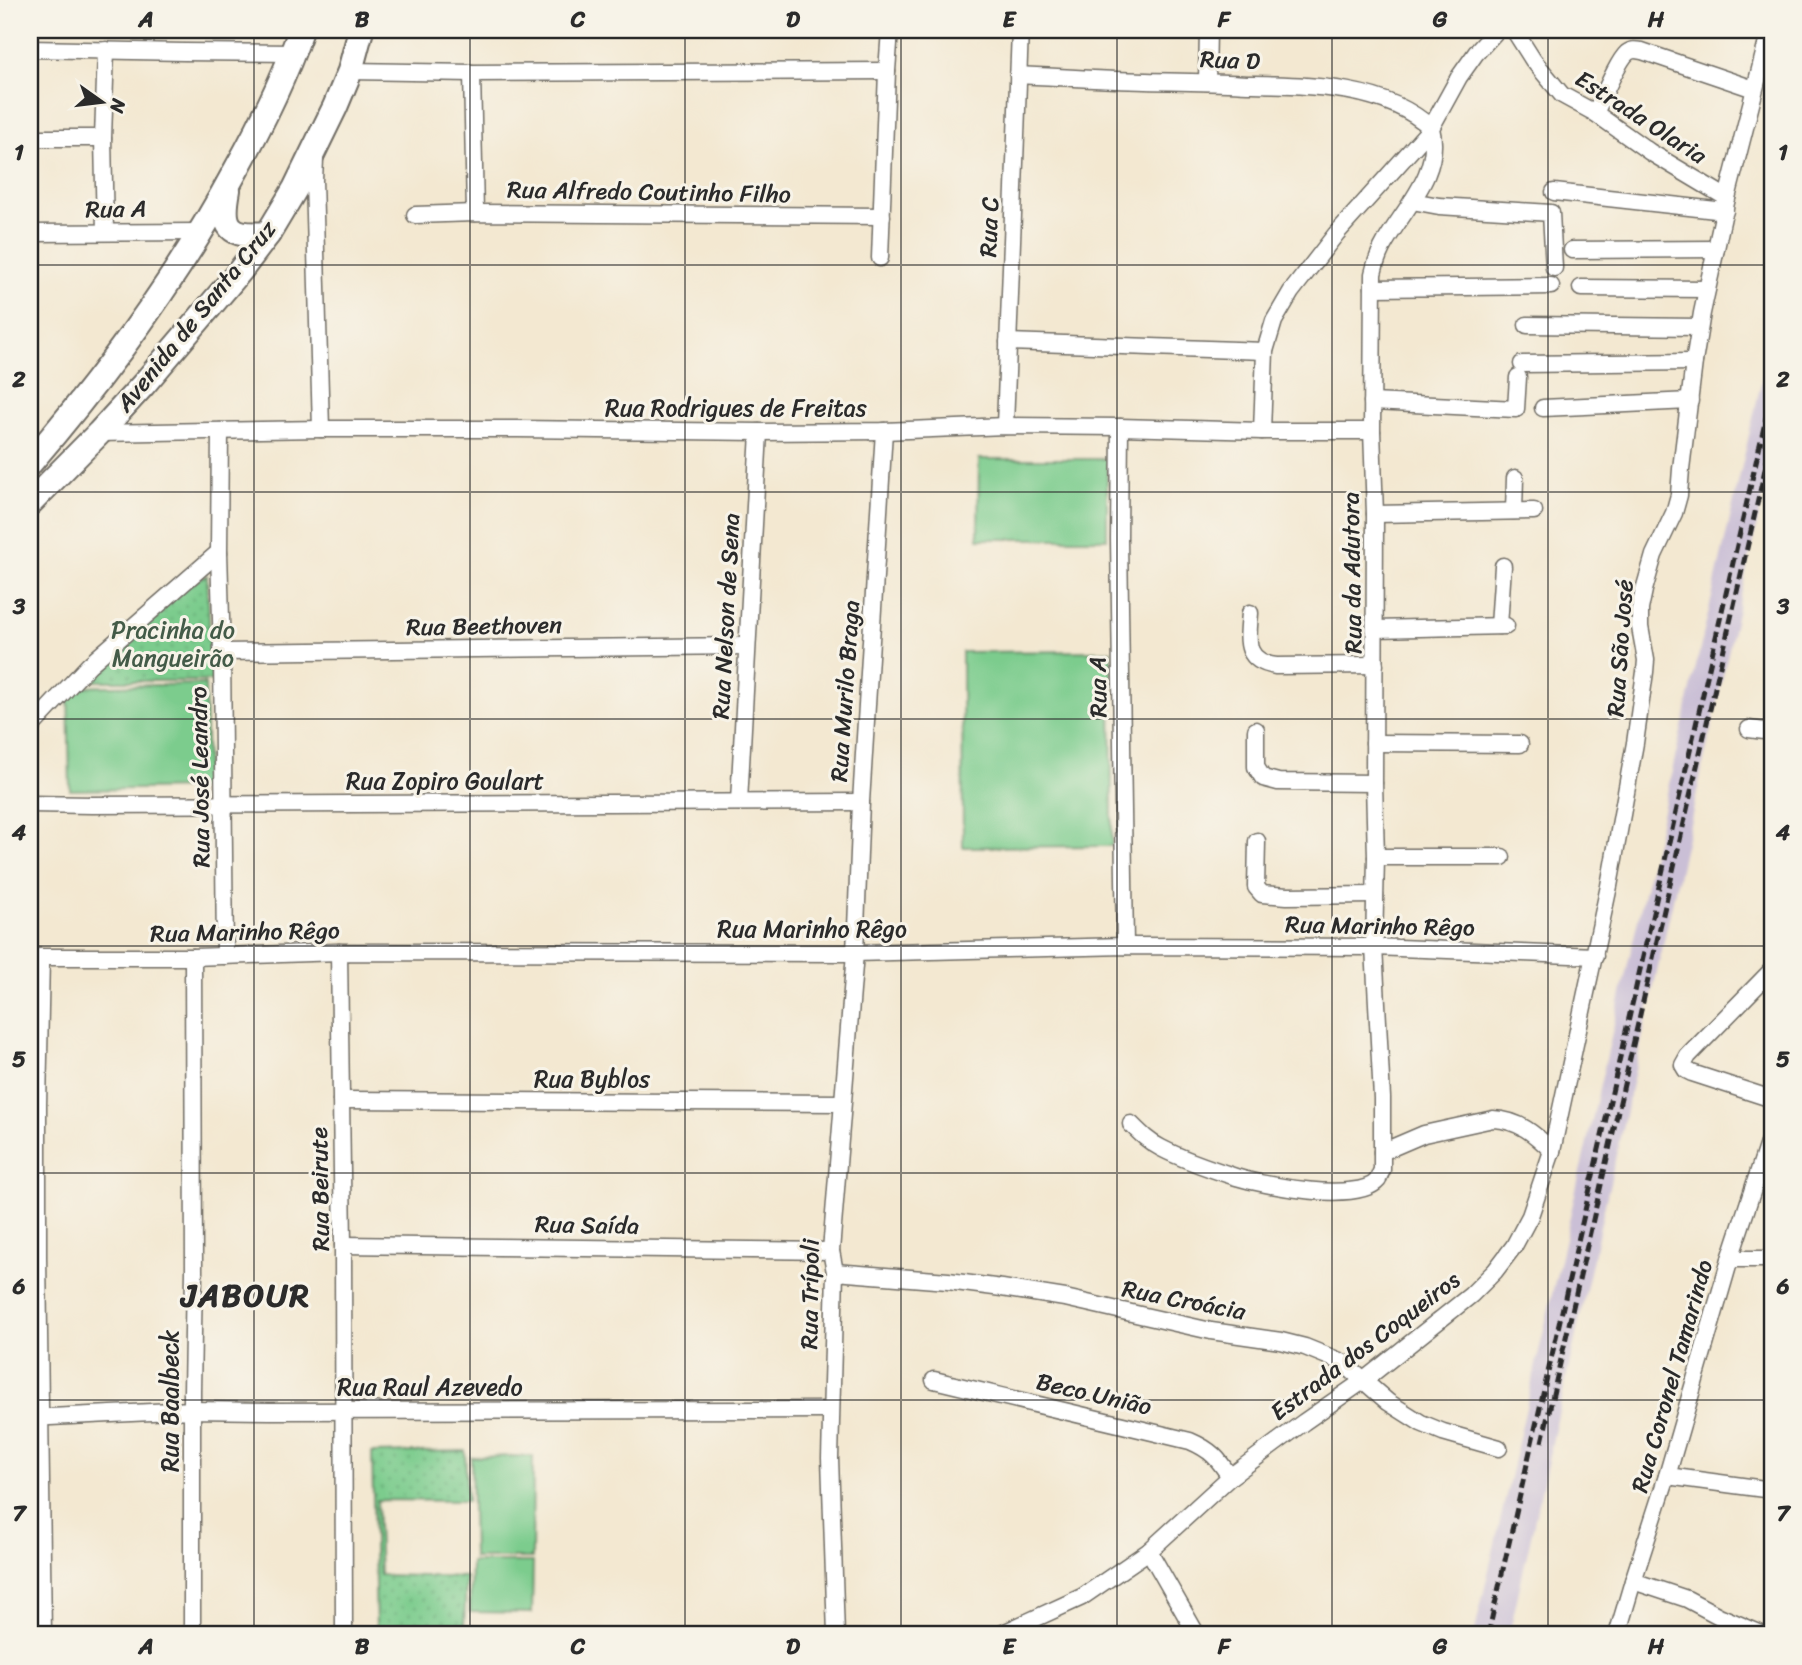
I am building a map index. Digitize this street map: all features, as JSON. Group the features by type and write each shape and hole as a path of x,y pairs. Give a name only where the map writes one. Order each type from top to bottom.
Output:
{"main road":[{"name":"Avenida de Santa Cruz","path":"30,503 99,433 240,271 268,234 316,149 350,71 361,30"},
{"name":"Avenida de Santa Cruz","path":"30,463 77,409 142,321 202,232 264,118 297,41"},
{"path":"229,183 225,208 228,225 233,231 242,234 268,234"}],"street":[{"path":"880,258 890,30"},
{"name":"Rua C","path":"1005,426 1020,30"},
{"path":"1207,82 1208,30"},
{"name":"Rua da Adutora","path":"1131,1124 1146,1139 1185,1158 1238,1177 1273,1185 1330,1192 1366,1188 1378,1180 1382,1170 1382,1098 1374,947 1375,514 1371,431 1373,274 1381,249 1425,179 1434,138 1431,128 1465,69 1497,30"},
{"name":"Estrada Olaria","path":"1514,30 1533,60 1562,95 1595,113 1726,205"},
{"name":"Rua São José","path":"1552,1152 1595,956 1635,743 1646,660 1640,627 1640,609 1648,572 1679,495 1694,362 1706,289 1770,30"},
{"path":"30,49 106,50 297,41"},
{"path":"105,232 103,138 106,50"},
{"path":"1595,113 1621,61 1631,50 1642,51 1754,89"},
{"path":"350,71 887,71"},
{"path":"472,73 475,213"},
{"name":"Rua D","path":"1018,75 1127,81 1272,84 1342,90 1371,96 1399,107 1417,116 1431,128"},
{"path":"1262,431 1265,351 1275,321 1291,292 1336,234 1431,128"},
{"path":"30,138 103,138"},
{"path":"316,149 314,180 321,429"},
{"path":"1554,192 1726,205"},
{"path":"1412,201 1439,206 1551,213 1555,268"},
{"name":"Rua Alfredo Coutinho Filho","path":"415,215 475,213 882,216"},
{"name":"Rua A","path":"30,233 202,232"},
{"path":"1572,250 1716,249"},
{"path":"1373,288 1550,286"},
{"path":"1581,288 1706,289"},
{"path":"1527,325 1699,327"},
{"path":"1008,342 1265,351"},
{"path":"1372,402 1516,409 1520,371 1694,362"},
{"path":"1543,408 1690,401"},
{"name":"Rua Rodrigues de Freitas","path":"99,433 321,429 759,432 1005,426 1371,431"},
{"name":"Rua A","path":"1120,427 1125,946"},
{"name":"Rua José Leandro","path":"220,430 219,552 225,956"},
{"name":"Rua Murilo Braga","path":"855,953 861,802 884,431"},
{"name":"Rua Nelson de Sena","path":"739,802 759,432"},
{"path":"1514,511 1515,478"},
{"path":"1375,514 1534,511"},
{"path":"30,728 89,665 219,552"},
{"path":"1375,629 1502,626 1503,566"},
{"path":"1250,613 1248,638 1251,652 1255,659 1266,664 1375,666"},
{"name":"Rua Beethoven","path":"222,652 747,646"},
{"path":"1749,729 1772,732"},
{"path":"1256,730 1256,767 1263,778 1278,782 1374,783"},
{"path":"1374,743 1520,744"},
{"name":"Rua Zopiro Goulart","path":"30,804 861,802"},
{"path":"1257,841 1256,887 1262,894 1375,895"},
{"path":"1376,857 1502,857"},
{"name":"Rua Marinho Rêgo","path":"35,957 193,957 339,952 855,953 1125,946 1374,947 1595,956"},
{"name":"Rua Beirute","path":"339,952 344,1635"},
{"name":"Rua Trípoli","path":"836,1635 830,1410 835,1272 831,1251 855,953"},
{"path":"35,957 34,1418 43,1635"},
{"name":"Rua Baalbeck","path":"192,1635 193,957"},
{"path":"1772,970 1683,1065 1686,1070 1702,1077 1772,1099"},
{"name":"Rua Byblos","path":"341,1100 842,1103"},
{"path":"1382,1152 1424,1135 1493,1119 1503,1119 1530,1130 1552,1152"},
{"name":"Rua Coronel Tamarindo","path":"1617,1635 1667,1476 1730,1259 1772,1131"},
{"name":"Estrada dos Coqueiros","path":"999,1635 1082,1597 1150,1551 1230,1477 1363,1381 1471,1295 1495,1272 1514,1247 1530,1216 1552,1152"},
{"name":"Rua Saída","path":"343,1245 831,1251"},
{"path":"1730,1259 1772,1259"},
{"name":"Rua Croácia","path":"835,1272 1015,1290 1065,1298 1211,1331 1281,1340 1342,1362 1388,1402 1421,1423 1499,1448"},
{"name":"Beco União","path":"934,1380 1190,1441 1219,1459 1230,1477"},
{"name":"Rua Raul Azevedo","path":"34,1418 192,1410 830,1410"},
{"path":"1667,1476 1772,1490"},
{"path":"1150,1551 1197,1635"},
{"path":"1633,1581 1687,1599 1764,1635"},
{"path":"820,1635 836,1635"}],"shaded area":[{"path":"1772,335 1772,456 1509,1635 1474,1635"}],"green space":[{"path":"979,459 1107,459 1107,539 978,539"},
{"name":"Pracinha do Mangueirão","path":"207,575 212,681 79,681 187,584"},
{"path":"1111,651 1112,846 963,847 962,652"},
{"path":"205,684 207,788 70,790 68,687"},
{"path":"465,1451 467,1501 377,1500 380,1575 466,1577 464,1628 376,1627 372,1453"},
{"path":"533,1456 532,1558 473,1558 471,1457"},
{"path":"471,1562 533,1562 532,1613 470,1612"}],"railway":[{"path":"1488,1635 1772,392"},
{"path":"1542,1442 1772,439"}],"district":[{"name":"JABOUR","path":"246,1295"}]}
